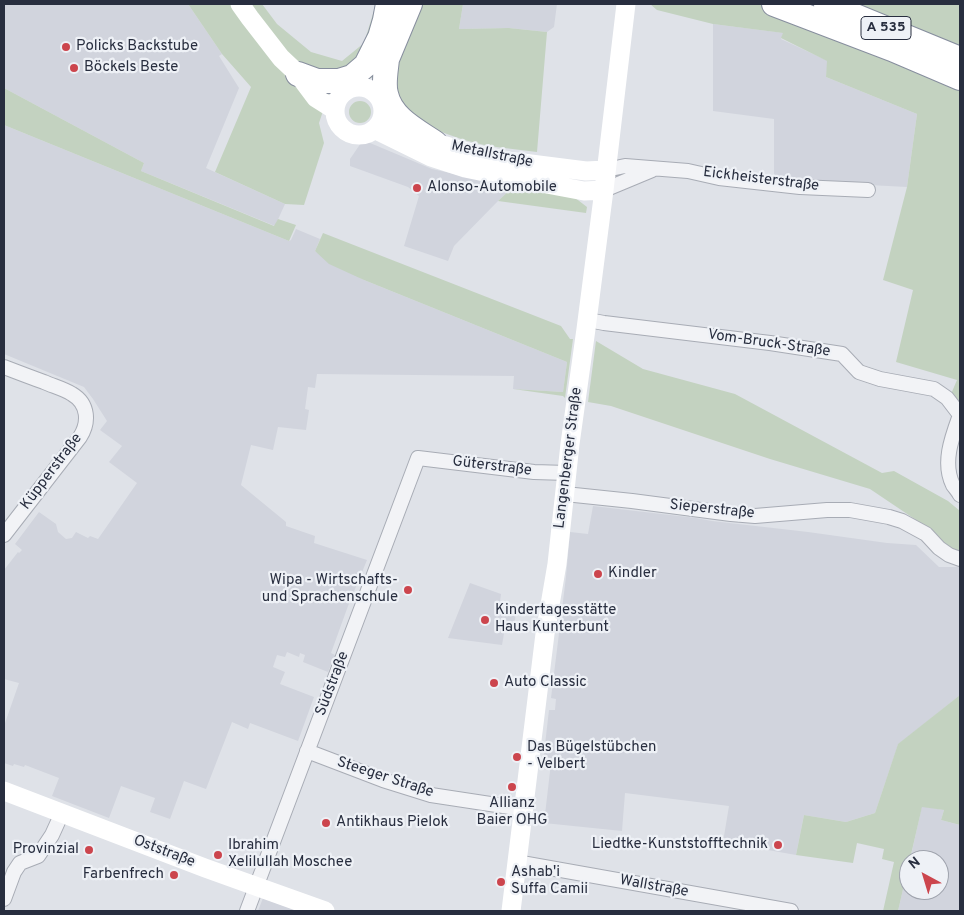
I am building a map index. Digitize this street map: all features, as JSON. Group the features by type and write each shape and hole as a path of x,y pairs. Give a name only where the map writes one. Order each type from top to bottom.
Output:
{"highway":[{"path":"359,90 370,71 386,20 388,4"},
{"path":"359,90 387,59 410,4"},
{"name":"A 535","path":"774,4 892,49 960,78"},
{"name":"A 535","path":"826,4 960,59"},
{"path":"298,74 317,81 339,81 352,77 366,64 381,35"},
{"path":"387,59 385,94 390,106 398,117 435,142"}],"main road":[{"path":"240,4 281,58 298,74 316,98 335,110"},
{"name":"Langenberger Straße","path":"511,911 545,634 557,564 576,401 588,320 626,4"},
{"path":"298,74 323,89 332,92 359,90 379,97 383,103 384,110 379,124 367,134 358,136 349,134 341,128 336,119 335,110 337,100 359,90"},
{"name":"Metallstraße","path":"379,124 393,125 435,142 507,161 586,171 606,170"},
{"name":"Metallstraße","path":"379,124 431,157 465,168 584,190 604,190"},
{"name":"Oststraße","path":"4,791 325,911"}],"street":[{"name":"Eickheisterstraße","path":"606,170 625,166 655,168 688,171 719,178 800,187 868,190"},
{"name":"Eickheisterstraße","path":"604,190 655,168"},
{"name":"Vom-Bruck-Straße","path":"588,320 842,354 859,372 880,379 934,389 947,398 960,415"},
{"name":"Küpperstraße","path":"4,367 71,393 82,404 86,412 87,421 80,438 4,535"},
{"path":"960,415 951,440 949,470 953,484 960,495"},
{"name":"Güterstraße","path":"418,458 534,472 567,474"},
{"name":"Südstraße","path":"247,911 418,458"},
{"name":"Sieperstraße","path":"565,494 755,516 827,510 850,510 889,516 919,529 948,555 960,559"},
{"name":"Steeger Straße","path":"307,751 383,780 431,795 523,809"},
{"path":"4,899 14,872 20,863 38,856 52,835 62,813"},
{"name":"Wallstraße","path":"516,862 791,911"}],"shaded area":[{"path":"4,4 188,4 222,54 219,56 239,88 206,168 285,204 275,226 141,171 144,163 4,88"},
{"path":"463,4 557,4 554,27 547,32 509,28 459,29"},
{"path":"713,24 784,33 781,39 828,61 826,77 917,114 907,187 774,180 774,119 713,111"},
{"path":"4,125 289,241 296,229 320,239 315,251 364,280 567,362 563,392 513,389 514,376 317,374 315,388 308,387 305,409 309,410 306,430 278,427 273,450 251,445 241,485 286,522 286,526 315,536 314,543 367,560 331,653 335,655 328,672 303,662 305,655 300,653 299,657 287,652 285,657 277,655 273,667 285,672 280,684 314,697 298,741 250,723 248,729 232,722 206,789 184,781 170,819 150,812 155,798 121,786 109,818 52,796 59,778 25,765 24,767 14,764 13,766 4,763 4,726 19,683 4,679 4,570 18,552 22,550 15,544 39,512 56,524 58,532 66,539 72,538 76,532 88,538 90,536 98,539 137,483 109,462 122,446 100,430 107,421 84,387 4,354"},
{"path":"363,140 432,169 513,187 454,246 448,261 404,246 419,196 408,187 350,166 350,159"},
{"path":"593,506 916,545 939,567 960,566 960,695 898,745 875,813 846,822 804,815 796,855 723,842 729,806 625,793 622,831 544,823 551,763 543,762 549,710 555,710 556,699 551,698 570,532 588,534"},
{"name":"Kindertagesstätte Haus Kunterbunt","path":"470,583 501,594 499,609 516,612 514,628 505,628 502,645 448,638"},
{"path":"922,806 944,810 941,820 960,825 960,911 898,911 901,900 949,900 949,850 912,850"},
{"path":"263,898 298,911 258,911"}],"green space":[{"path":"188,4 262,4 277,24 311,52 342,61 364,43 376,4 463,4 459,29 509,28 547,32 537,152 488,146 464,140 413,122 392,86 352,70 335,75 319,123 324,143 304,205 285,204 215,172 251,87 222,54"},
{"path":"650,4 960,4 960,402 951,394 957,380 896,362 913,290 883,280 907,187 917,114 826,77 827,61 781,38 783,33 713,24 657,10"},
{"path":"4,88 144,163 141,171 274,226 278,219 296,225 289,241 4,125"},
{"path":"360,101 368,104 371,112 368,120 360,123 352,120 349,112 352,104"},
{"path":"513,187 574,197 587,207 586,213 498,201"},
{"path":"323,233 561,326 570,339 573,339 565,398 563,396 513,389 563,392 567,362 329,264 315,251"},
{"path":"596,341 643,369 735,394 882,473 894,471 948,501 960,511 960,557 954,554 925,526 870,489 770,459 611,406 588,402"},
{"path":"960,695 960,825 941,820 944,810 922,807 912,850 899,850 899,900 901,900 898,911 883,911 894,862 882,859 884,849 857,843 853,863 796,855 804,815 846,822 875,813 898,744"}],"place":[{"name":"Policks Backstube","path":"66,47"},
{"name":"Böckels Beste","path":"74,68"},
{"name":"Alonso-Automobile","path":"417,188"},
{"name":"Kindler","path":"598,574"},
{"name":"Wipa - Wirtschafts- und Sprachenschule","path":"408,590"},
{"name":"Kindertagesstätte Haus Kunterbunt","path":"485,620"},
{"name":"Auto Classic","path":"494,683"},
{"name":"Das Bügelstübchen - Velbert","path":"517,757"},
{"name":"Allianz Baier OHG","path":"512,787"},
{"name":"Antikhaus Pielok","path":"326,823"},
{"name":"Liedtke-Kunststofftechnik","path":"778,845"},
{"name":"Provinzial","path":"89,850"},
{"name":"Ibrahim Xelilullah Moschee","path":"218,855"},
{"name":"Farbenfrech","path":"174,875"},
{"name":"Ashab'i Suffa Camii","path":"501,882"}]}
